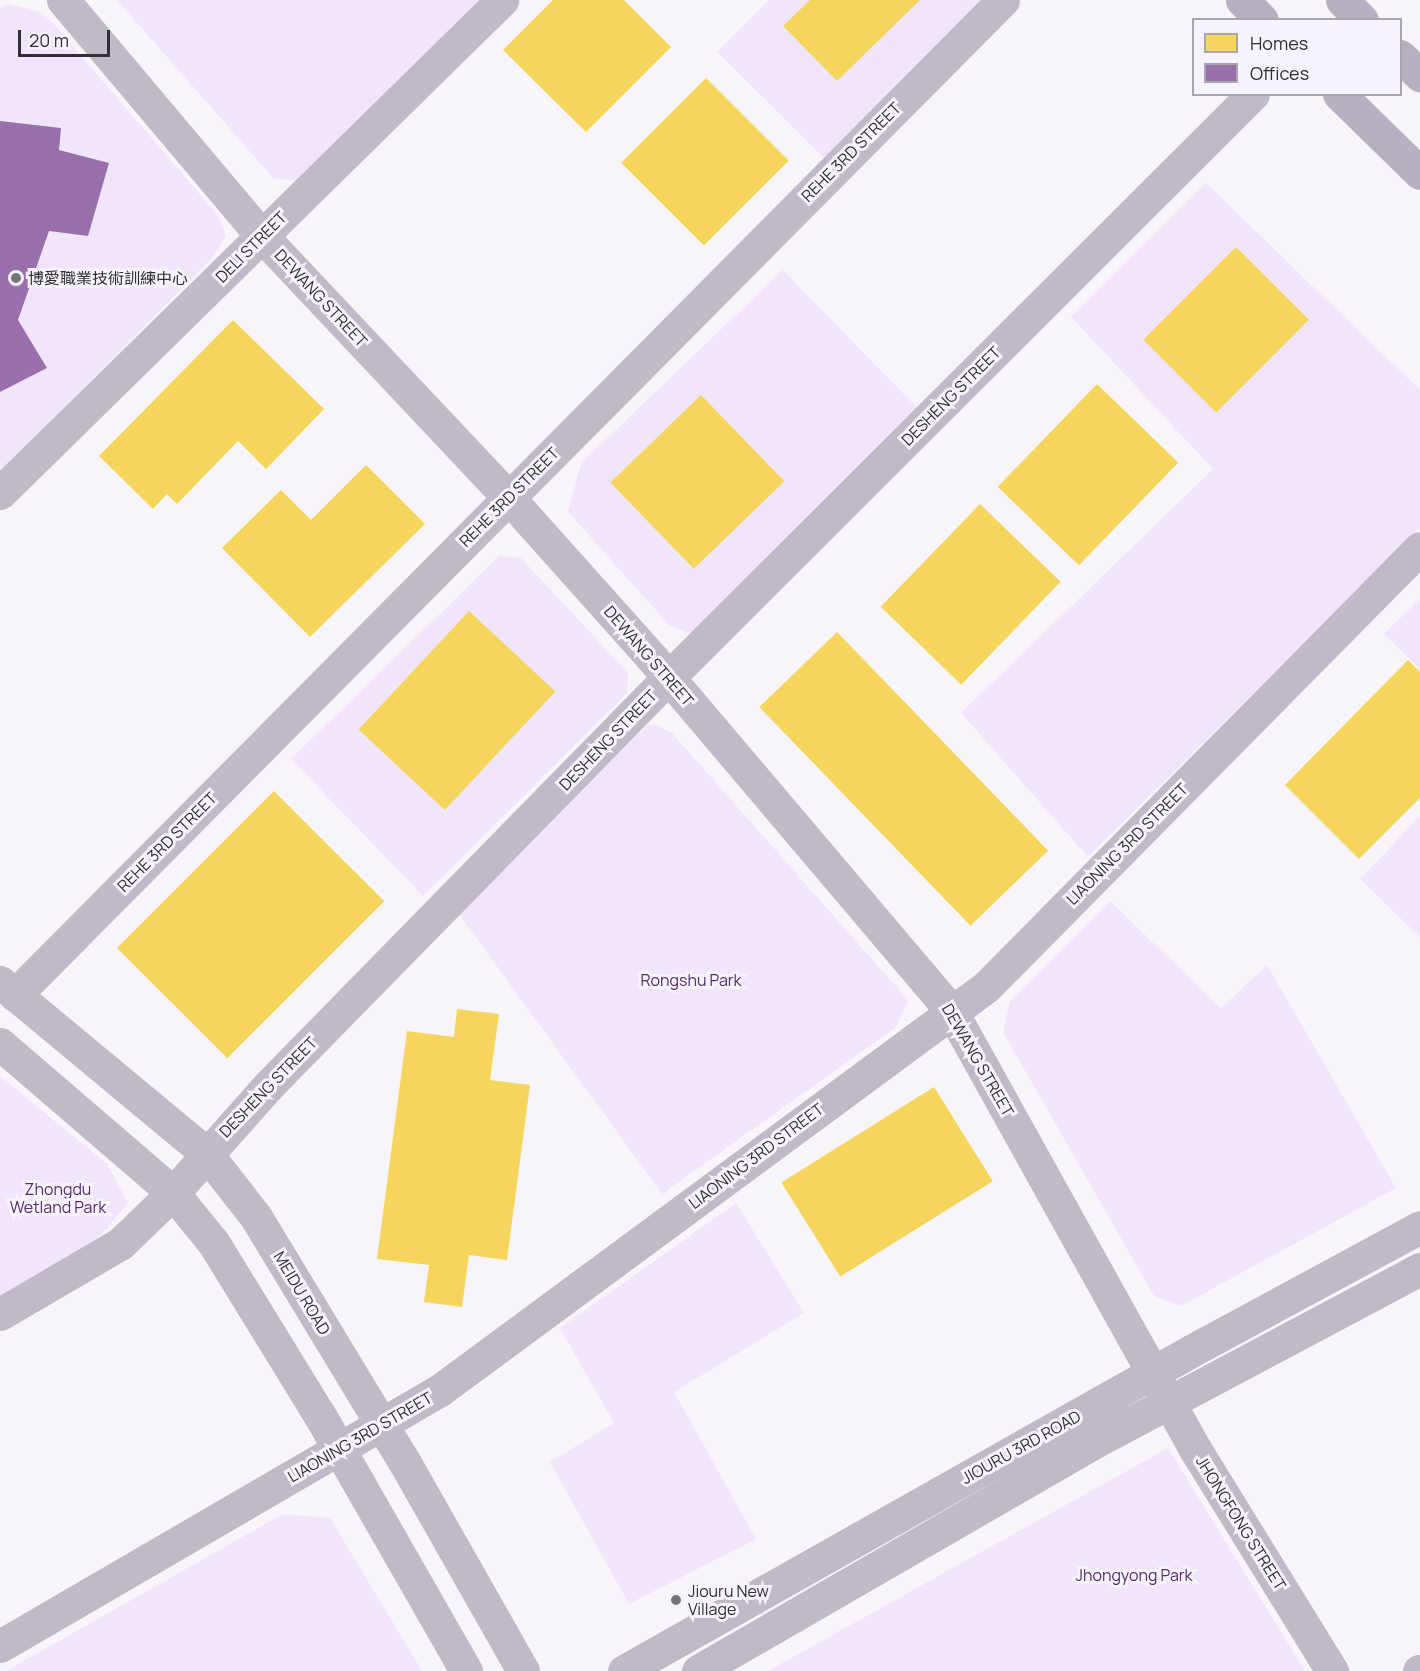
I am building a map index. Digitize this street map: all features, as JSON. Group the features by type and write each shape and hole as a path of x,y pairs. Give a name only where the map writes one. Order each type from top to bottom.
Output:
{"main road":[{"path":"1242,0 1260,18"},
{"path":"1342,0 1360,18"},
{"path":"1402,57 1420,75"},
{"path":"1341,96 1420,173"}],"street":[{"name":"DEWANG STREET","path":"63,0 262,236 509,498 669,677 952,1012 1152,1373"},
{"name":"DELI STREET","path":"0,493 502,0"},
{"name":"REHE 3RD STREET","path":"8,988 509,498 1003,0"},
{"name":"DESHENG STREET","path":"0,1314 120,1244 173,1193 206,1153 669,677 1251,96"},
{"name":"LIAONING 3RD STREET","path":"0,1646 440,1390 986,987 1420,548"},
{"name":"MEIDU ROAD","path":"8,988 206,1153 256,1217 382,1424 523,1671"},
{"path":"0,1044 173,1193 213,1242 338,1450 466,1671"},
{"name":"JIOURU 3RD ROAD","path":"624,1671 1152,1373 1420,1227"},
{"name":"JIOURU 3RD ROAD","path":"698,1671 1169,1403 1420,1269"},
{"name":"JHONGFONG STREET","path":"1152,1373 1332,1671"}],"green space":[{"path":"117,0 482,0 299,180 274,179"},
{"path":"769,0 986,0 828,162 717,52"},
{"path":"8,4 39,11 53,23 220,218 226,236 211,259 0,472 0,8"},
{"path":"1206,183 1420,390 1420,528 1088,857 961,713 1213,469 1071,317"},
{"path":"783,270 922,413 695,635 670,626 568,512 581,463"},
{"path":"499,556 521,558 628,673 627,693 423,896 291,759"},
{"path":"1420,599 1420,669 1384,634"},
{"name":"Rongshu Park","path":"657,725 672,733 908,1000 896,1027 662,1194 456,910 636,737 648,726"},
{"path":"1420,816 1420,937 1360,879"},
{"path":"1110,901 1221,1008 1267,965 1396,1188 1181,1306 1154,1296 1003,1032 1010,1001"},
{"name":"Zhongdu Wetland Park","path":"0,1076 107,1164 128,1203 94,1243 0,1302"},
{"path":"736,1203 804,1313 674,1392 756,1539 629,1604 550,1462 614,1423 560,1328"},
{"name":"Jhongyong Park","path":"1168,1448 1305,1671 768,1671"},
{"path":"283,1514 330,1518 422,1671 6,1671"}],"building: Homes":[{"path":"553,0 624,0 671,47 586,132 503,50"},
{"path":"810,0 920,0 837,81 783,26"},
{"path":"706,78 789,161 704,246 621,163"},
{"path":"1236,247 1309,320 1216,412 1143,340"},
{"path":"233,320 324,409 266,469 238,441 177,504 167,494 153,509 99,456"},
{"path":"1097,384 1178,462 1079,565 998,487"},
{"path":"701,395 784,481 694,569 610,483"},
{"path":"366,465 425,524 310,637 222,548 281,490 311,520"},
{"path":"980,504 1061,582 961,685 881,607"},
{"path":"469,611 555,691 445,810 359,729"},
{"path":"837,632 1048,851 970,926 759,707"},
{"path":"1408,660 1420,672 1420,798 1359,859 1285,785"},
{"path":"274,791 384,901 227,1058 117,948"},
{"path":"457,1009 499,1014 490,1080 530,1085 507,1260 469,1255 462,1307 424,1302 429,1265 377,1259 407,1031 454,1037"},
{"path":"934,1087 993,1181 840,1277 781,1182"}],"building: Offices":[{"name":"博愛職業技術訓練中心","path":"0,121 61,128 59,150 109,163 88,236 49,231 18,320 47,368 0,392"}],"place":[{"name":"博愛職業技術訓練中心","path":"16,278"},
{"name":"Jiouru New Village","path":"676,1600"}]}
